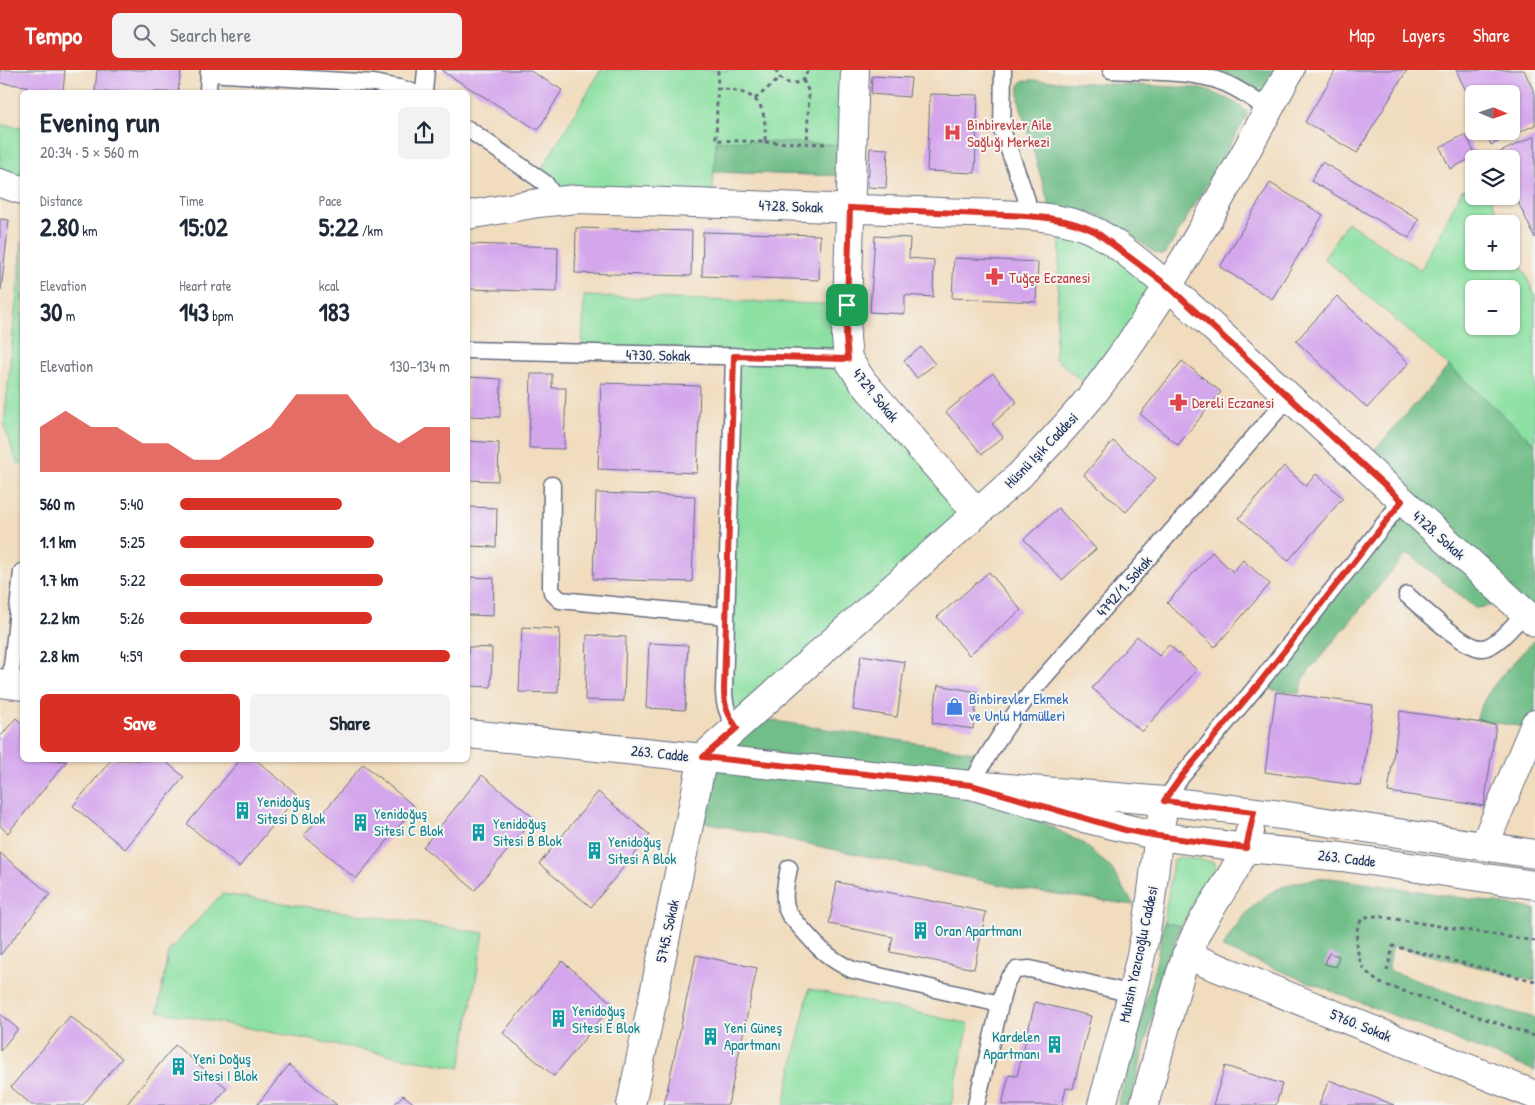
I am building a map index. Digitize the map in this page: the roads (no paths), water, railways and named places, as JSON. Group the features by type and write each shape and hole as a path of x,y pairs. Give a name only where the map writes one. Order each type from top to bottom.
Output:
{"street":[{"name":"4729. Sokak","path":"855,70 846,337 848,359 864,382 977,513"},
{"name":"Hüsnü Işık Caddesi","path":"703,757 1020,475 1094,392 1168,286 1223,193 1290,70"},
{"path":"0,183 20,189"},
{"name":"4728. Sokak","path":"470,215 557,201 610,200 1027,216 1061,220 1090,229 1118,247 1168,286 1530,618"},
{"path":"1484,846 1535,724"},
{"name":"263. Cadde","path":"470,734 971,785 1083,818 1158,836 1246,848 1342,857 1535,885"},
{"name":"5745. Sokak","path":"631,1105 703,757"},
{"path":"971,785 1164,801 1254,812 1535,854"},
{"name":"Muhsin Yazıcıoğlu Caddesi","path":"1102,1105 1132,994 1148,920 1164,801"},
{"path":"1144,1105 1186,955 1246,848 1254,812"},
{"name":"5760. Sokak","path":"1186,955 1535,1095"}],"lane":[{"path":"424,90 426,70"},
{"path":"1003,70 1002,130 1027,201 1027,216"},
{"path":"1111,70 1186,74 1206,77 1222,82 1269,110"},
{"path":"208,90 209,71 374,83 406,90"},
{"path":"470,130 545,183 557,201"},
{"name":"4730. Sokak","path":"470,350 848,359"},
{"path":"734,356 724,704 737,728"},
{"name":"4792/1. Sokak","path":"971,785 987,754 1007,723 1032,691 1289,397"},
{"path":"552,486 550,582 552,592 560,600 726,616"},
{"path":"1164,801 1181,777 1260,682 1402,501"},
{"path":"11,685 20,593"},
{"path":"1407,595 1466,644 1483,648 1499,640 1530,618"},
{"path":"789,868 784,889 785,907 825,955 837,964 852,970 1000,1004"},
{"path":"976,1105 1000,1004 1008,979 1016,970 1030,969 1132,994"}],"place":[{"name":"Binbirevler Aile Sağlığı Merkezi","path":"953,133"},
{"name":"Tuğçe Eczanesi","path":"995,277"},
{"name":"Dereli Eczanesi","path":"1178,402"},
{"name":"Binbirevler Ekmek ve Unlu Mamülleri","path":"955,707"},
{"name":"Yenidoğuş Sitesi D Blok","path":"243,810"},
{"name":"Yenidoğuş Sitesi C Blok","path":"360,822"},
{"name":"Yenidoğuş Sitesi B Blok","path":"479,832"},
{"name":"Yenidoğuş Sitesi A Blok","path":"594,850"},
{"name":"Oran Apartmanı","path":"921,930"},
{"name":"Yenidoğuş Sitesi E Blok","path":"558,1019"},
{"name":"Yeni Güneş Apartmanı","path":"710,1036"},
{"name":"Kardelen Apartmanı","path":"1054,1045"},
{"name":"Yeni Doğuş Sitesi I Blok","path":"179,1067"}]}
